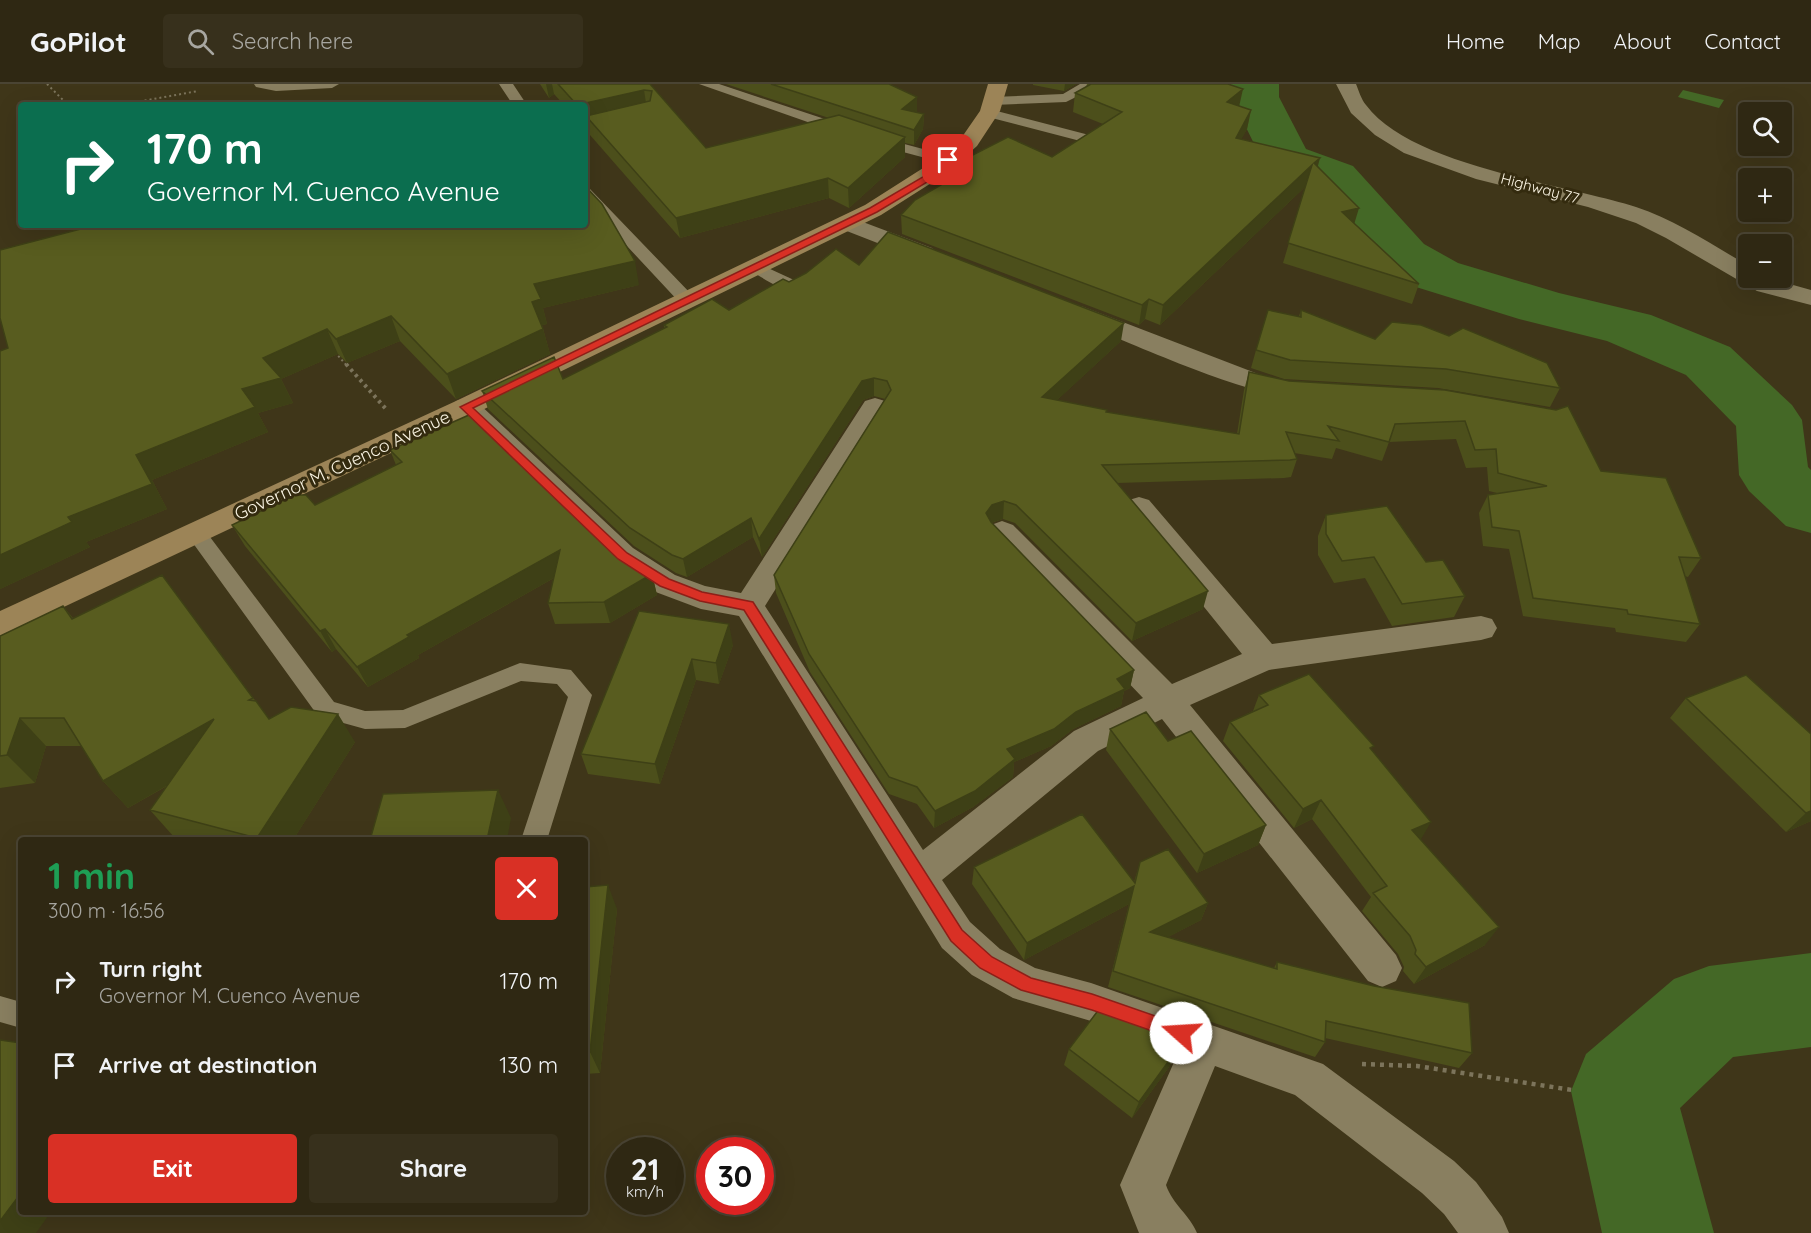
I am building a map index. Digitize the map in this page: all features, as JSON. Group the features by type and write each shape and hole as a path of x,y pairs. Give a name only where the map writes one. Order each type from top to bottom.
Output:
{"main road":[{"name":"Governor M. Cuenco Avenue","path":"0,625 466,407 847,223 926,179 969,139 993,99"}],"street":[{"name":"Highway 77","path":"1346,84 1358,108 1395,141 1447,163 1628,212 1669,229 1738,270"},
{"path":"847,223 943,261"},
{"name":"Highway 77","path":"1774,288 1811,298"},
{"path":"1063,307 1260,384 1284,389 1319,391"},
{"path":"466,407 622,556 673,586 700,597 749,606 957,935 986,962 1027,985 1092,1002 1308,1078 1438,1177 1460,1198 1486,1233"},
{"path":"749,606 875,407"},
{"path":"1138,507 1264,658"},
{"path":"1002,532 1167,701 1382,968"},
{"path":"918,876 1086,741 1167,701 1264,658 1481,628"},
{"path":"1174,1233 1154,1216 1143,1185 1204,1041"}],"lane":[{"path":"261,84 276,87 332,84"},
{"path":"506,84 518,102"},
{"path":"706,84 908,151 948,160"},
{"path":"993,99 1066,98 1084,87 1107,84"},
{"path":"993,99 1088,139"},
{"path":"588,195 687,300"},
{"path":"754,267 794,287 818,272"},
{"path":"197,534 326,709 364,720 405,719 520,672 563,676 580,695 535,837"},
{"path":"0,1010 18,1014"}],"path":[{"path":"47,84 65,102"},
{"path":"138,102 198,92"},
{"path":"334,351 408,433"},
{"path":"1308,1078 1367,1063 1417,1066 1572,1090"}],"shaded area":[{"path":"1683,90 1724,100 1719,108 1678,97"}],"building":[{"path":"558,84 650,84 706,148 839,115 905,137 848,188 828,178 676,218 588,118 588,116 650,101 652,91 644,90 588,103 574,102"},
{"path":"771,84 889,84 917,97 902,109 924,114 914,130"},
{"path":"1091,84 1228,84 1243,89 1227,102 1251,110 1236,138 1320,158 1314,163 1359,208 1342,212 1419,284 1288,243 1312,165 1163,305 1149,299 1142,305 901,215 915,200 958,175 953,165 1008,137 1052,157 1122,112 1075,93"},
{"path":"588,189 602,204 635,261 534,284 541,299 532,302 543,329 447,374 391,316 336,339 327,329 263,358 281,378 242,389 255,407 136,455 152,484 68,517 72,522 0,555 0,351 8,348 0,318 0,250 84,228 588,228"},
{"path":"888,232 1124,323 1042,397 1107,410 1106,412 1239,434 1249,372 1289,381 1445,390 1556,410 1568,406 1601,471 1666,478 1701,558 1679,557 1700,624 1628,614 1627,610 1533,598 1519,531 1492,527 1488,495 1547,486 1498,473 1496,449 1475,450 1465,421 1395,424 1389,442 1328,426 1339,441 1286,432 1297,459 1290,460 1102,465 1208,591 1136,623 1016,505 1004,501 992,505 986,513 991,522 1134,670 1117,679 1125,689 1076,712 1054,729 1007,749 1015,759 975,791 935,811 917,787 889,777 809,654 774,575 891,390 887,381 874,378 862,381 759,539 751,518 683,559 672,555 630,528 482,391 554,357 563,379 667,327 664,325 712,299 729,310 783,279 789,282 806,273 836,249 859,265"},
{"path":"1268,310 1301,317 1301,310 1375,339 1392,322 1421,325 1449,336 1463,328 1547,363 1560,388 1446,369 1290,360 1256,350"},
{"path":"469,415 604,545 652,574 604,602 548,603 560,550 407,635 409,637 357,667 325,629 320,631 232,525 294,495 306,495 315,505 402,462 390,450"},
{"path":"1387,506 1426,562 1443,560 1465,596 1402,604 1374,557 1342,561 1326,534 1326,515"},
{"path":"162,575 253,698 249,700 256,701 269,719 291,707 338,714 258,837 150,810 214,719 103,781 64,718 20,718 7,755 0,756 0,636 63,606 72,619"},
{"path":"639,611 729,624 716,663 692,659 655,764 581,754"},
{"path":"1309,674 1374,746 1370,748 1431,822 1412,830 1499,927 1426,967 1415,954 1416,950 1410,936 1373,893 1387,886 1321,800 1303,809 1230,722 1268,705 1259,695"},
{"path":"1746,675 1811,734 1811,811 1806,813 1686,698"},
{"path":"1146,712 1168,741 1191,731 1266,825 1204,854 1110,729"},
{"path":"498,790 488,837 371,837 383,794"},
{"path":"1082,814 1135,883 1140,862 1168,849 1208,903 1150,932 1277,969 1277,962 1374,986 1469,1003 1472,1053 1326,1021 1325,1042 1113,971 1134,886 1027,943 974,867"},
{"path":"608,885 590,1052 588,1052 588,887"},
{"path":"1100,1008 1182,1038 1176,1051 1139,1102 1069,1049"},
{"path":"0,1040 18,1043 18,1197 0,1221"}],"waterway":[{"path":"1255,84 1255,97 1285,159 1334,177 1404,256 1437,275 1540,306 1629,328 1708,361 1769,420 1774,475 1811,509"},
{"path":"1658,1233 1623,1091 1709,1013 1811,1000"}],"route":[{"path":"948,160 926,179 873,210 466,407 622,556 664,583 700,597 749,606 957,935 986,962 1027,985 1092,1002 1181,1033"}]}
